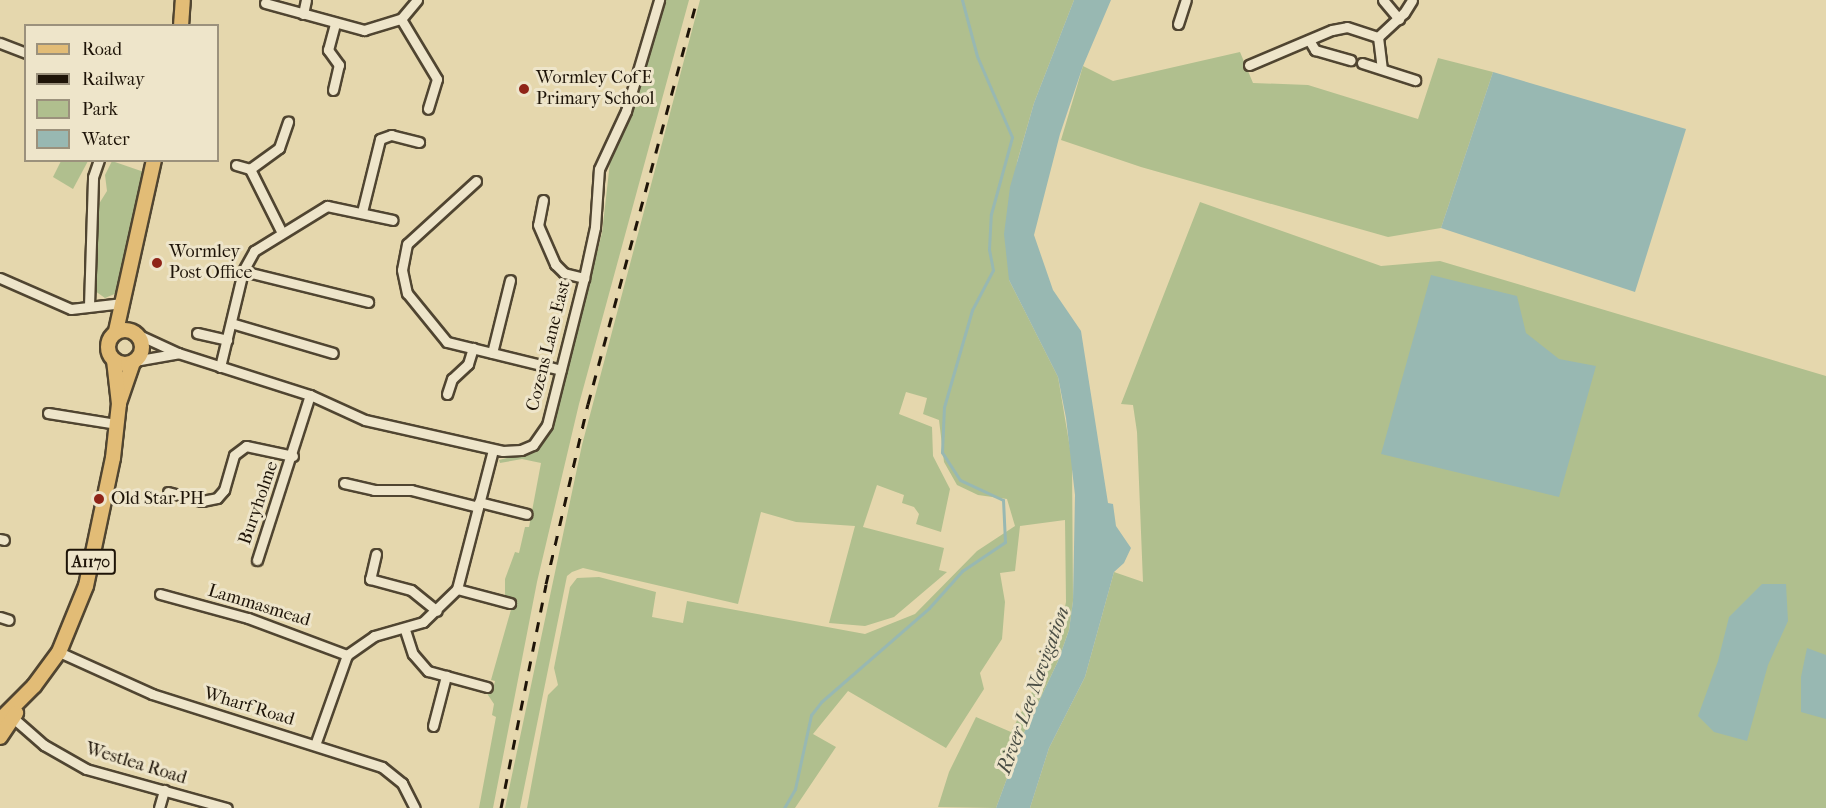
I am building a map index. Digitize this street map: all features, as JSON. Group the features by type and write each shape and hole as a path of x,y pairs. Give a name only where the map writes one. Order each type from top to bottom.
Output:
{"main road":[{"path":"181,24 183,0"},
{"path":"123,303 134,327 136,363 114,360 107,346 116,332 117,316 123,303 154,162"},
{"path":"116,332 135,333"},
{"name":"A1170","path":"7,713 58,652 86,586 107,493 117,424 118,404 114,360"},
{"name":"A1170","path":"118,404 136,363"},
{"path":"0,737 7,713"}],"street":[{"path":"303,15 306,0"},
{"path":"265,3 335,24 377,29 401,20 417,0"},
{"name":"Cozens Lane East","path":"135,333 178,353 310,395 364,420 493,450 521,450 542,435 584,278 596,218 599,169 626,111 659,0"},
{"path":"1178,24 1186,0"},
{"path":"1383,0 1399,19"},
{"path":"1378,37 1399,19 1412,0"},
{"path":"401,20 436,78 428,109"},
{"path":"333,90 339,65 328,50 335,24"},
{"path":"1250,65 1347,27 1378,37"},
{"path":"1378,37 1382,68"},
{"path":"1309,40 1315,50 1351,60"},
{"path":"0,43 24,52"},
{"path":"1362,63 1415,80"},
{"path":"250,169 279,148 288,122"},
{"path":"362,212 380,140 391,135 419,142"},
{"path":"89,306 93,177 98,162"},
{"path":"236,165 250,169 282,233"},
{"path":"477,181 414,235 407,244 402,270 407,292 437,333 447,342 561,370"},
{"path":"543,200 538,225 555,264 564,273 584,278"},
{"path":"220,367 243,271 254,251 327,206 393,220"},
{"path":"243,271 368,302"},
{"path":"0,278 63,307 123,303"},
{"path":"492,353 510,280"},
{"path":"100,306 117,316"},
{"path":"231,322 333,353"},
{"path":"196,333 227,340"},
{"path":"447,394 452,379 468,364 473,348"},
{"name":"Cozens Lane East","path":"136,363 178,353"},
{"name":"Buryholme","path":"257,560 275,498 293,456 310,395"},
{"path":"48,413 117,424"},
{"name":"Buryholme","path":"168,492 201,501 217,498 224,490 234,455 246,446 293,456"},
{"path":"315,745 347,655 368,639 405,630 437,611 457,589 493,450"},
{"path":"344,483 374,490 416,491 527,514"},
{"path":"376,554 370,579 411,590 437,611"},
{"path":"457,589 510,603"},
{"name":"Lammasmead","path":"160,594 248,618 347,655"},
{"path":"405,630 419,664 446,676 487,687"},
{"name":"Wharf Road","path":"58,652 152,694 315,745 389,772 402,783 415,808"},
{"path":"433,726 446,676"},
{"name":"Westlea Road","path":"7,713 44,745 73,763 225,808"},
{"path":"159,808 164,790"}],"green space":[{"path":"666,0 689,0 579,404 537,582 493,808 479,808 496,717 492,715 494,704 486,692 492,693 495,681 491,680 514,599 505,595 505,579 515,552 519,553 525,527 529,527 541,463 522,459 500,463 499,460 534,451 551,432 602,233 610,162 635,103"},
{"path":"700,0 1074,0 1034,103 1017,162 1009,280 1058,377 1072,460 1073,601 1069,630 1058,661 1023,735 996,808 938,807 949,772 976,717 1011,732 1057,644 1066,602 1065,520 1020,526 1015,571 1000,573 1005,602 1002,639 980,673 984,689 946,748 848,691 813,734 836,747 795,808 527,808 548,695 558,685 554,668 570,587 577,578 599,577 656,592 652,617 683,623 687,601 865,634 915,614 977,551 1015,526 1007,499 978,495 957,485 944,462 939,420 923,414 927,398 906,392 899,414 932,427 933,456 950,489 941,532 916,524 919,514 914,507 902,503 904,495 877,485 863,527 944,548 939,570 947,572 894,617 865,626 829,623 855,526 796,522 761,512 738,604 583,568 572,572 567,576 520,808 505,808 582,445"},
{"path":"1240,52 1253,83 1308,85 1418,119 1438,58 1493,72 1441,228 1388,237 1141,167 1061,140 1083,66 1113,81"},
{"path":"60,162 87,162 73,189 53,177"},
{"path":"112,162 144,172 117,293 105,298 95,291 97,207 107,191 105,175"},
{"path":"1200,202 1381,266 1440,261 1826,376 1826,808 1030,808 1049,748 1085,677 1114,572 1143,582 1137,432 1133,405 1121,404"}],"water":[{"path":"1074,0 1111,0 1083,66 1060,134 1034,235 1053,290 1081,331 1108,503 1113,504 1116,526 1131,548 1124,563 1114,572 1085,677 1049,748 1030,808 996,808 1023,735 1058,661 1069,630 1073,601 1075,495 1066,418 1058,377 1009,280 1004,234 1010,187 1034,103"},
{"path":"1493,72 1686,129 1635,292 1441,228"},
{"path":"1431,275 1517,296 1526,333 1559,359 1596,366 1559,497 1381,454"},
{"path":"1762,584 1786,584 1788,621 1768,665 1747,741 1714,732 1698,716 1718,661 1729,617"},
{"path":"1807,648 1826,655 1826,719 1801,712 1801,677"}],"waterway":[{"path":"784,808 795,789 811,715 821,702 929,608 962,571 1005,542 1003,500 960,480 942,452 944,407 972,310 993,270 989,249 991,214 1012,137 977,56 962,0"}],"railway":[{"path":"501,808 546,584 588,404 697,0"}],"place":[{"name":"Wormley CofE Primary School","path":"524,89"},
{"name":"Wormley Post Office","path":"157,263"},
{"name":"Old Star PH","path":"99,499"}],"water label":[{"name":"River Lee Navigation","path":"1033,690"}]}
